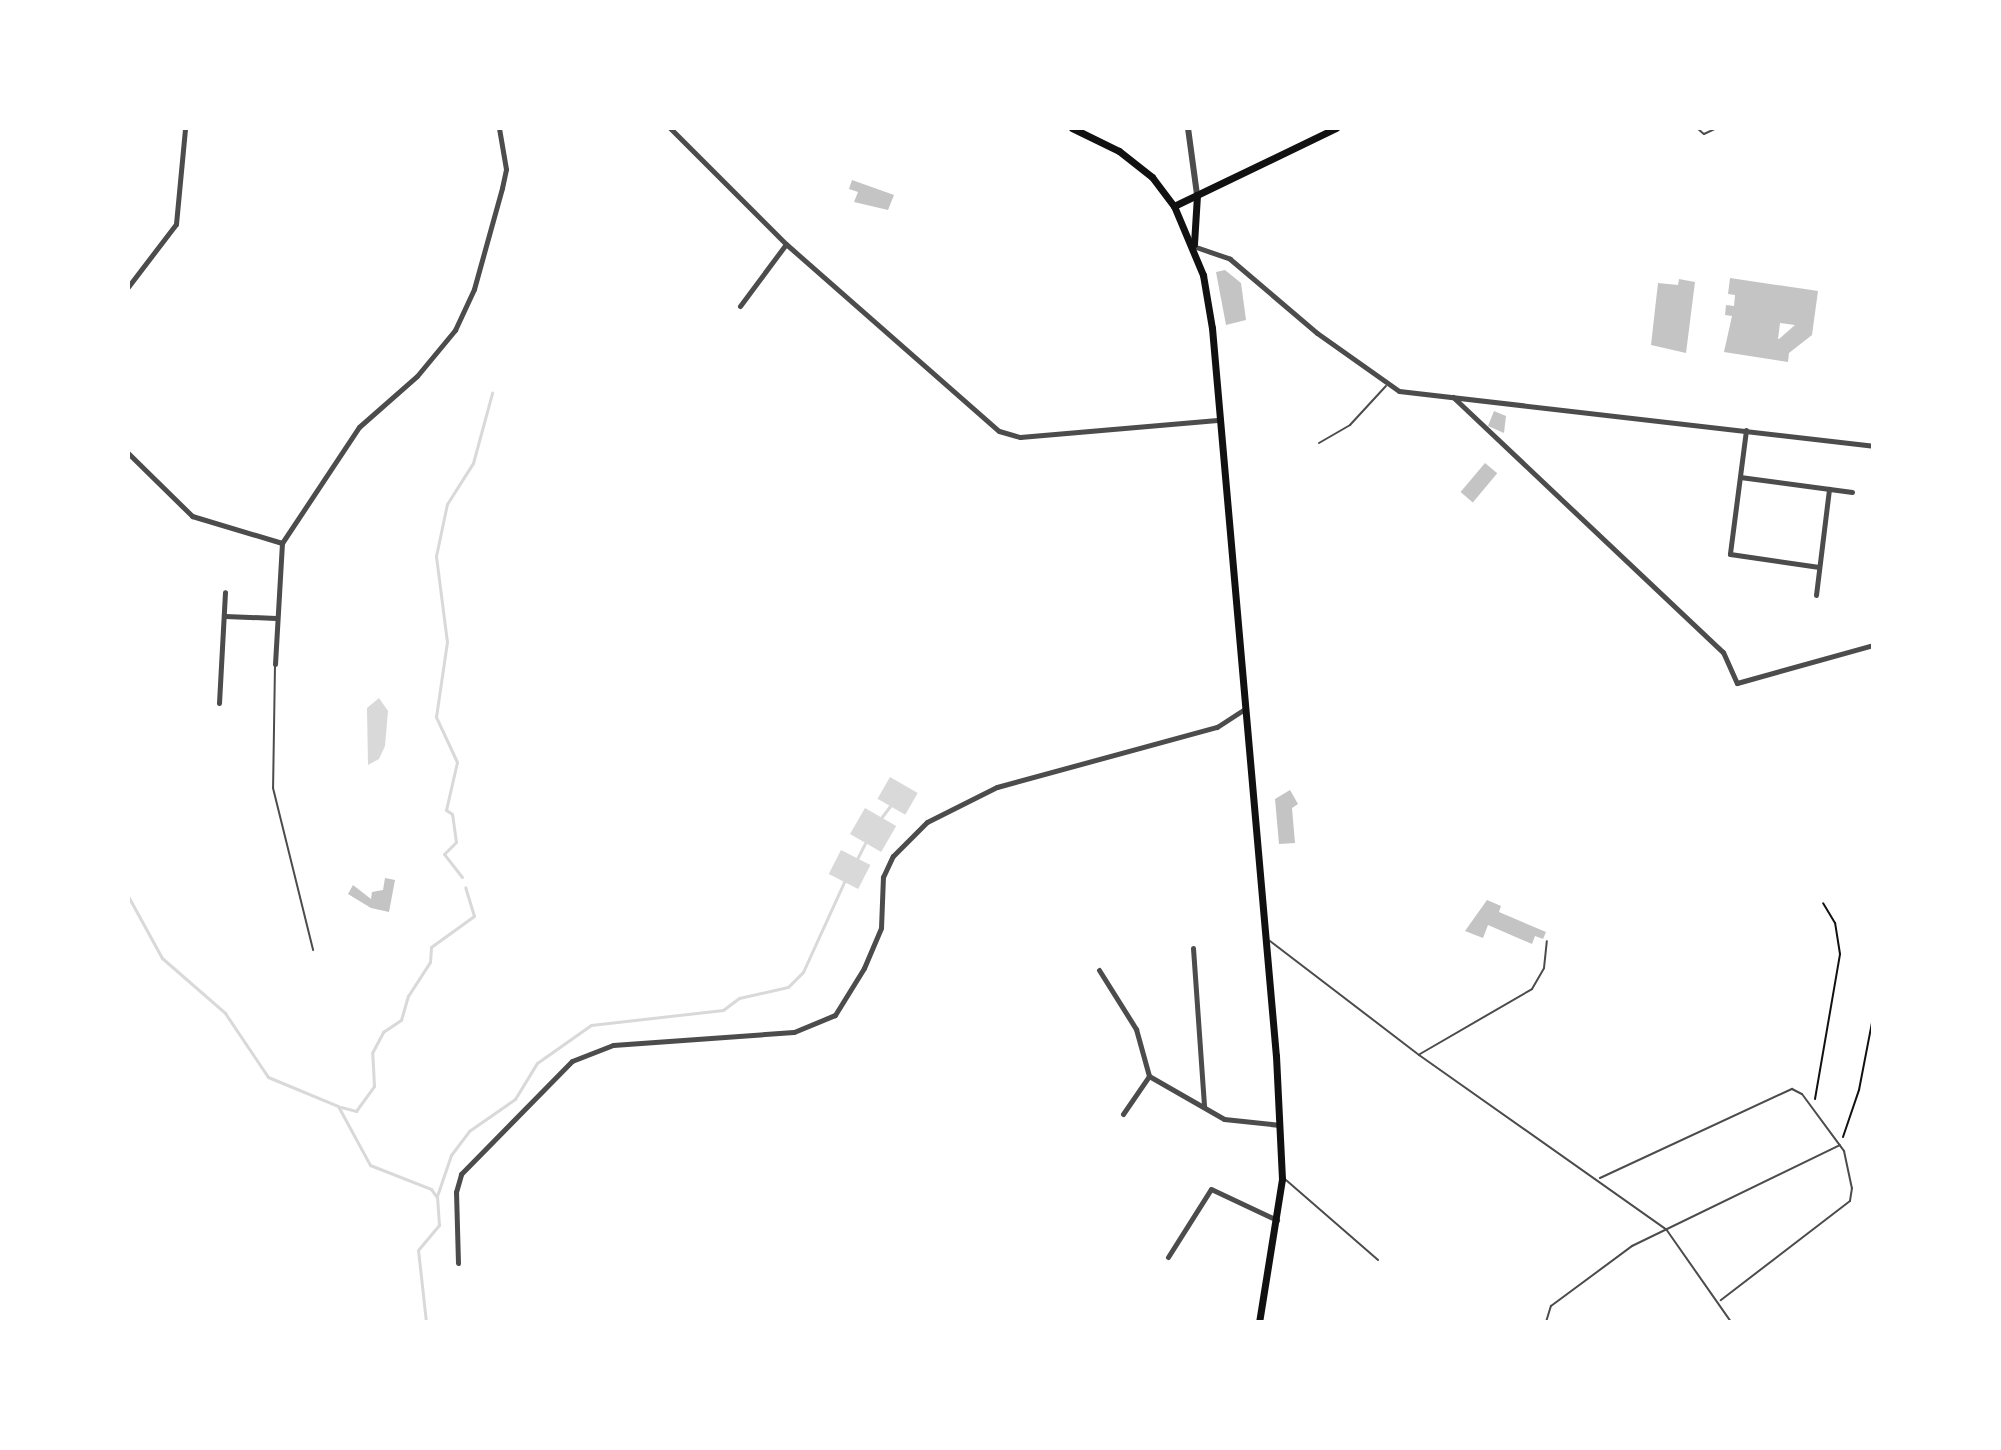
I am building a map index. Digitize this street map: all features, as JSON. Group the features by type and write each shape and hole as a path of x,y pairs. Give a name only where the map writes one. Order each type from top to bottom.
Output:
{"main road":[{"path":"1072,128 1119,151 1157,182 1174,206 1193,246 1211,317 1280,1125 1282,1179 1278,1220 1259,1322"},
{"path":"1174,206 1336,128"},
{"path":"1193,246 1197,195"}],"street":[{"path":"128,287 176,224 185,128"},
{"path":"275,664 282,543 359,427 417,376 455,330 474,289 502,188 506,169 499,128"},
{"path":"670,128 786,244 1002,433 1024,437 1221,420"},
{"path":"1188,128 1197,195"},
{"path":"740,306 786,244"},
{"path":"1193,246 1230,259 1387,385 1452,396 1873,446"},
{"path":"1452,396 1723,652 1737,683 1873,645"},
{"path":"1746,430 1730,554 1819,567"},
{"path":"128,453 192,516 282,543"},
{"path":"1740,477 1852,492"},
{"path":"1816,595 1829,489"},
{"path":"219,703 225,592"},
{"path":"225,616 276,618"},
{"path":"458,1263 456,1192 461,1174 572,1061 613,1045 794,1032 835,1015 864,968 881,928 887,868 918,828 997,787 1217,727 1246,708"},
{"path":"1193,948 1204,1108"},
{"path":"1099,970 1136,1029 1149,1076 1234,1122 1280,1125"},
{"path":"1123,1114 1149,1076"},
{"path":"1168,1257 1211,1189 1278,1220"}],"lane":[{"path":"1697,128 1704,134 1717,128"},
{"path":"1319,443 1350,425 1387,385"},
{"path":"275,664 273,788 313,950"},
{"path":"1265,941 1282,945 1419,1055 1666,1229 1720,1301 1731,1322"},
{"path":"1419,1055 1532,989 1544,968 1547,941"},
{"path":"1598,1179 1792,1089 1813,1108 1840,1145 1852,1188 1846,1206 1720,1301"},
{"path":"1546,1322 1551,1306 1587,1278 1666,1229 1840,1145"},
{"path":"1282,1179 1291,1181 1378,1260"}],"path":[{"path":"1813,1108 1840,954 1835,923 1823,903"},
{"path":"1840,1145 1859,1090 1873,1017"}],"shaded area":[{"path":"379,698 388,711 385,746 379,759 368,765 367,708"},
{"path":"890,777 918,793 905,815 878,799"},
{"path":"865,808 896,826 881,852 850,834"},
{"path":"841,850 870,865 858,889 829,874"}],"building":[{"path":"852,180 894,195 888,210 854,202 858,192 849,189"},
{"path":"1225,270 1241,283 1246,320 1226,325 1216,272"},
{"path":"1730,278 1818,291 1812,335 1789,353 1788,362 1724,352 1732,316 1725,315 1726,305 1734,306 1735,295 1728,294","holes":["1780,323 1795,325 1779,339 1778,339"]},
{"path":"1679,279 1695,282 1686,353 1651,345 1658,283 1678,285"},
{"path":"1494,411 1506,416 1504,433 1488,426"},
{"path":"1485,463 1497,473 1473,502 1461,492"},
{"path":"1290,790 1298,804 1292,808 1295,843 1279,844 1275,799"},
{"path":"385,878 395,880 389,912 371,908 348,894 353,885 371,899 372,892 383,890"},
{"path":"1487,900 1501,906 1499,912 1546,932 1543,939 1535,936 1532,944 1488,925 1483,938 1465,931"}],"waterway":[{"path":"462,877 444,854 456,842 452,814 446,810 457,762 436,717 447,642 436,556 447,504 473,463 492,393"},
{"path":"881,818 890,806"},
{"path":"857,859 866,841"},
{"path":"426,1322 418,1250 439,1225 437,1196 451,1155 469,1131 515,1099 537,1063 591,1025 723,1010 739,998 788,987 803,972 845,880"},
{"path":"341,1107 356,1111 374,1086 372,1053 383,1032 401,1020 408,996 430,962 431,947 474,916 465,887"},
{"path":"128,896 162,958 225,1013 268,1077 338,1106 370,1165 431,1189 436,1196"}]}
